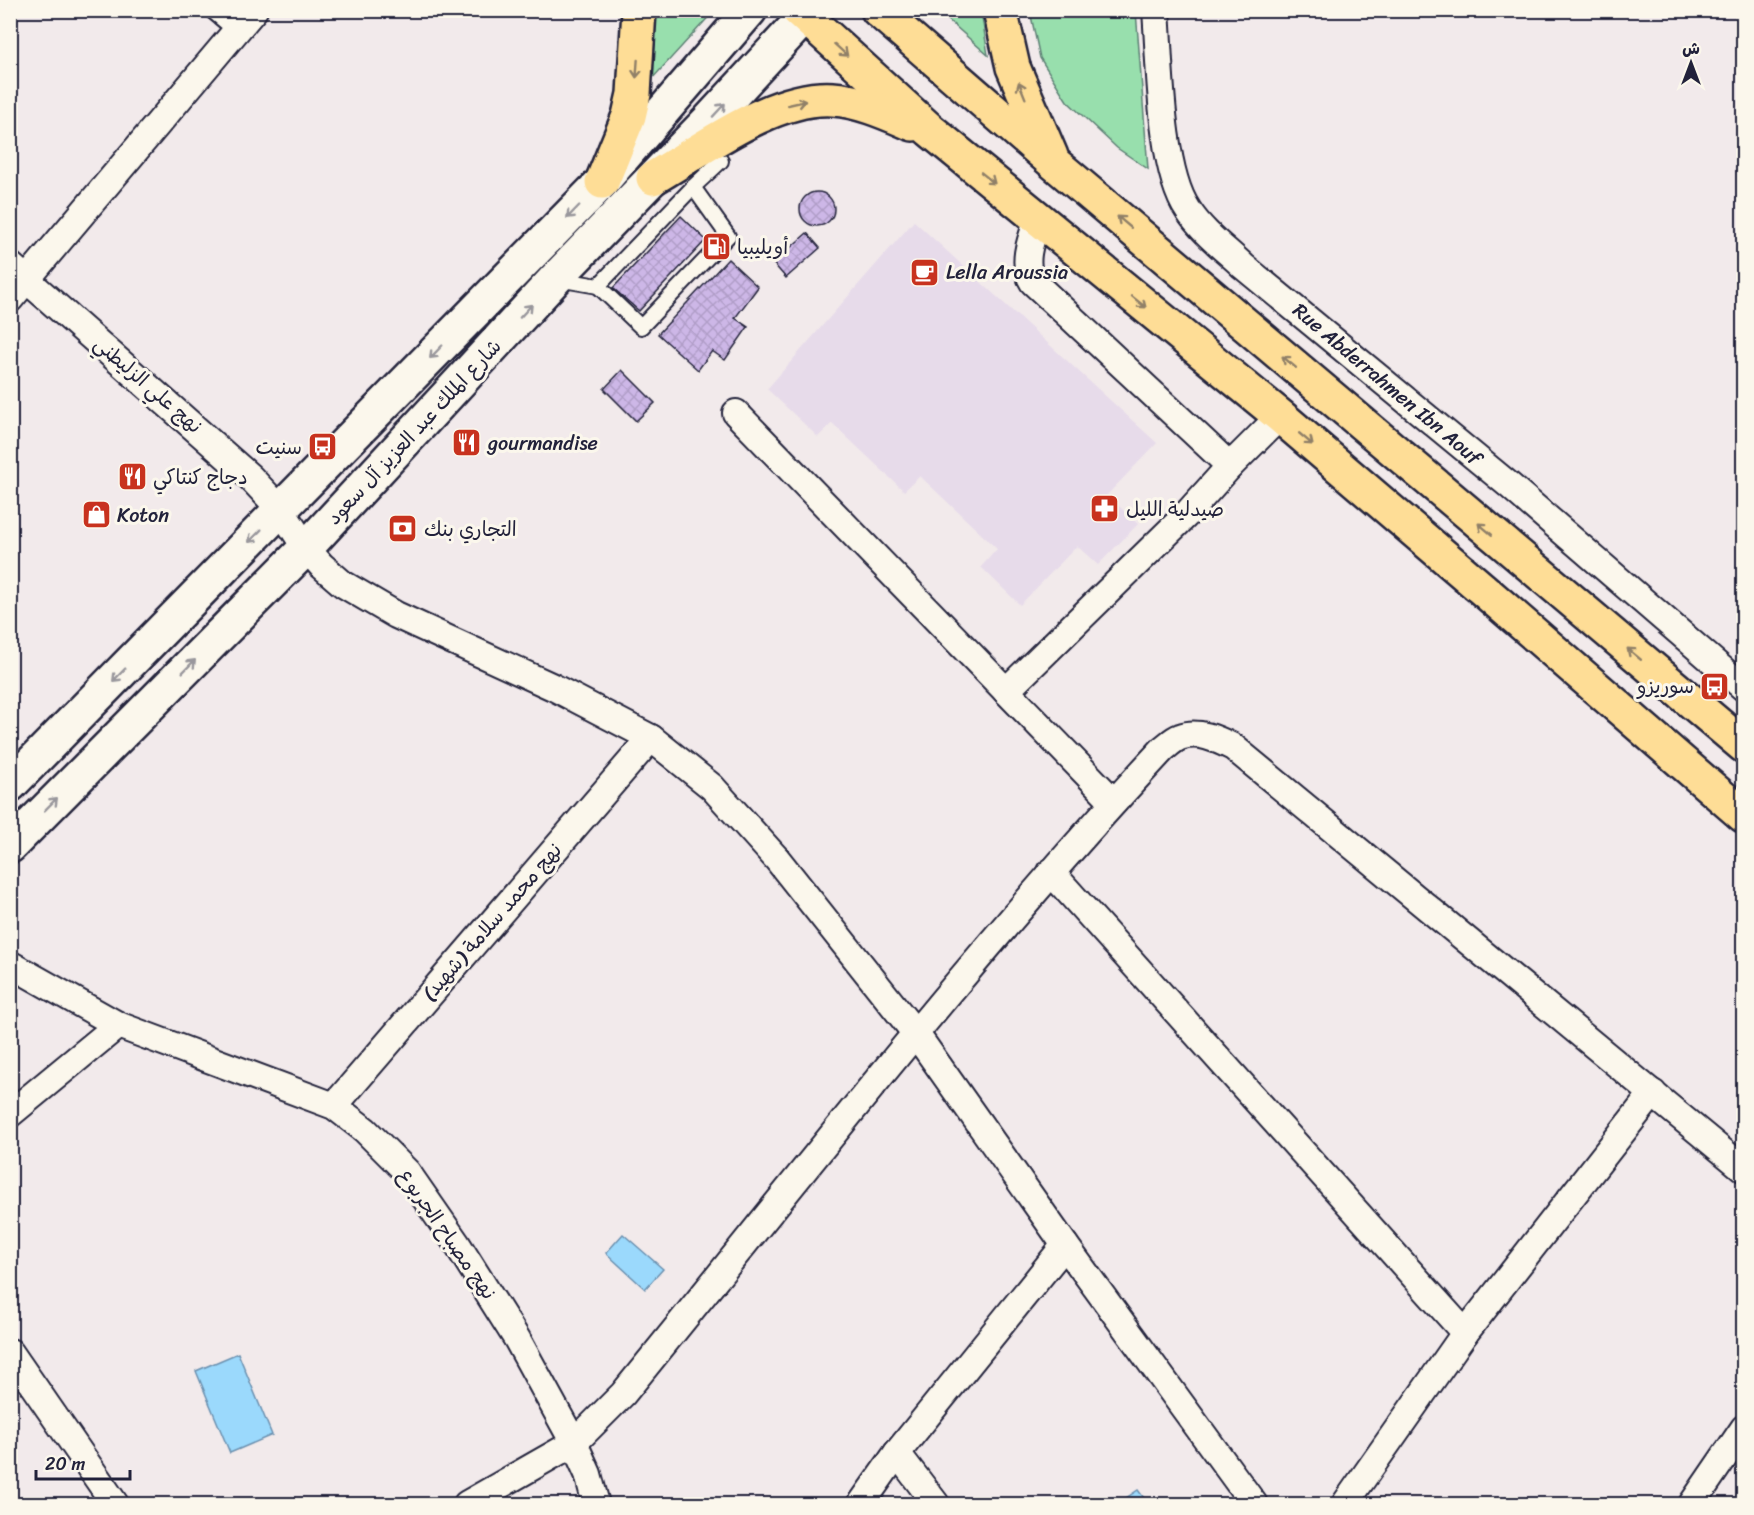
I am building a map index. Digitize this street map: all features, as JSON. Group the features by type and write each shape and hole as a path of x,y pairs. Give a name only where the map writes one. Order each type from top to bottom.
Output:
{"highway":[{"path":"602,182 629,116 634,94 639,10"},
{"path":"878,10 1054,163 1743,746"},
{"path":"1000,10 1013,67 1054,163"},
{"path":"805,13 930,130 1280,416 1743,816"},
{"path":"653,178 754,119 787,105 817,99 836,99 859,104 930,130"}],"main road":[{"name":"شارع الملك عبد العزيز آل سعود","path":"10,785 602,182 750,10"},
{"name":"شارع الملك عبد العزيز آل سعود","path":"10,846 306,548 805,13"}],"street":[{"path":"10,299 19,272 254,10"},
{"name":"Rue Abderrahmen Ibn Aouf","path":"1156,10 1164,119 1171,164 1186,208 1201,228 1243,266 1509,485 1743,688"},
{"path":"1038,219 1027,268 1033,282 1230,466"},
{"name":"نهج علي الزليطني","path":"19,272 250,477 281,510 306,548 343,584 387,610 553,687 651,738 712,788 777,859 916,1034 1065,1245 1254,1504"},
{"path":"736,413 1114,802"},
{"path":"1006,691 1185,516 1230,466 1280,416"},
{"path":"466,1504 574,1443 622,1394 1051,872 1163,749 1180,737 1196,734 1214,738 1233,747 1743,1169"},
{"name":"نهج محمد سلامة (شهيد)","path":"334,1106 651,738"},
{"path":"1051,872 1465,1333"},
{"name":"نهج مصباح الجربوع","path":"10,964 118,1025 334,1106 365,1130 407,1172 518,1339 574,1443 588,1473 596,1504"},
{"path":"10,1114 118,1025"},
{"path":"1345,1504 1465,1333 1653,1093"},
{"path":"861,1504 897,1453 1065,1245"},
{"path":"10,1352 115,1504"},
{"path":"1692,1504 1743,1428"},
{"path":"897,1453 936,1504"}],"lane":[{"path":"211,10 236,31"},
{"path":"598,286 721,161"},
{"path":"556,278 598,286 641,327 728,236 693,187"}],"shaded area":[{"path":"914,221 1157,443 1107,495 1138,524 1098,565 1077,546 1020,605 981,567 997,549 920,476 904,491 832,423 818,437 767,389"}],"green space":[{"path":"622,11 714,11 651,80"},
{"path":"938,11 981,11 988,55"},
{"path":"1030,11 1136,11 1148,169 1117,148 1067,101 1040,58"}],"water":[{"path":"623,1234 663,1269 645,1289 606,1253"},
{"path":"238,1353 272,1435 230,1453 196,1371"},
{"path":"1138,1490 1147,1502 1117,1504"}],"building":[{"path":"817,192 829,197 834,209 829,221 817,226 805,221 800,209 805,197"},
{"path":"681,216 706,240 639,311 613,288"},
{"path":"807,233 820,248 786,278 773,263"},
{"path":"728,259 758,287 735,318 748,327 725,360 712,351 698,370 658,334"},
{"path":"622,370 655,403 636,421 604,389"}],"place":[{"name":"أويليبيا","path":"716,247"},
{"name":"Lella Aroussia","path":"925,272"},
{"name":"gourmandise","path":"467,443"},
{"name":"سنيت","path":"323,447"},
{"name":"دجاج كنتاكي","path":"132,477"},
{"name":"صيدلية الليل","path":"1105,509"},
{"name":"Koton","path":"96,515"},
{"name":"التجاري بنك","path":"403,529"},
{"name":"سوريزو","path":"1715,686"}]}
